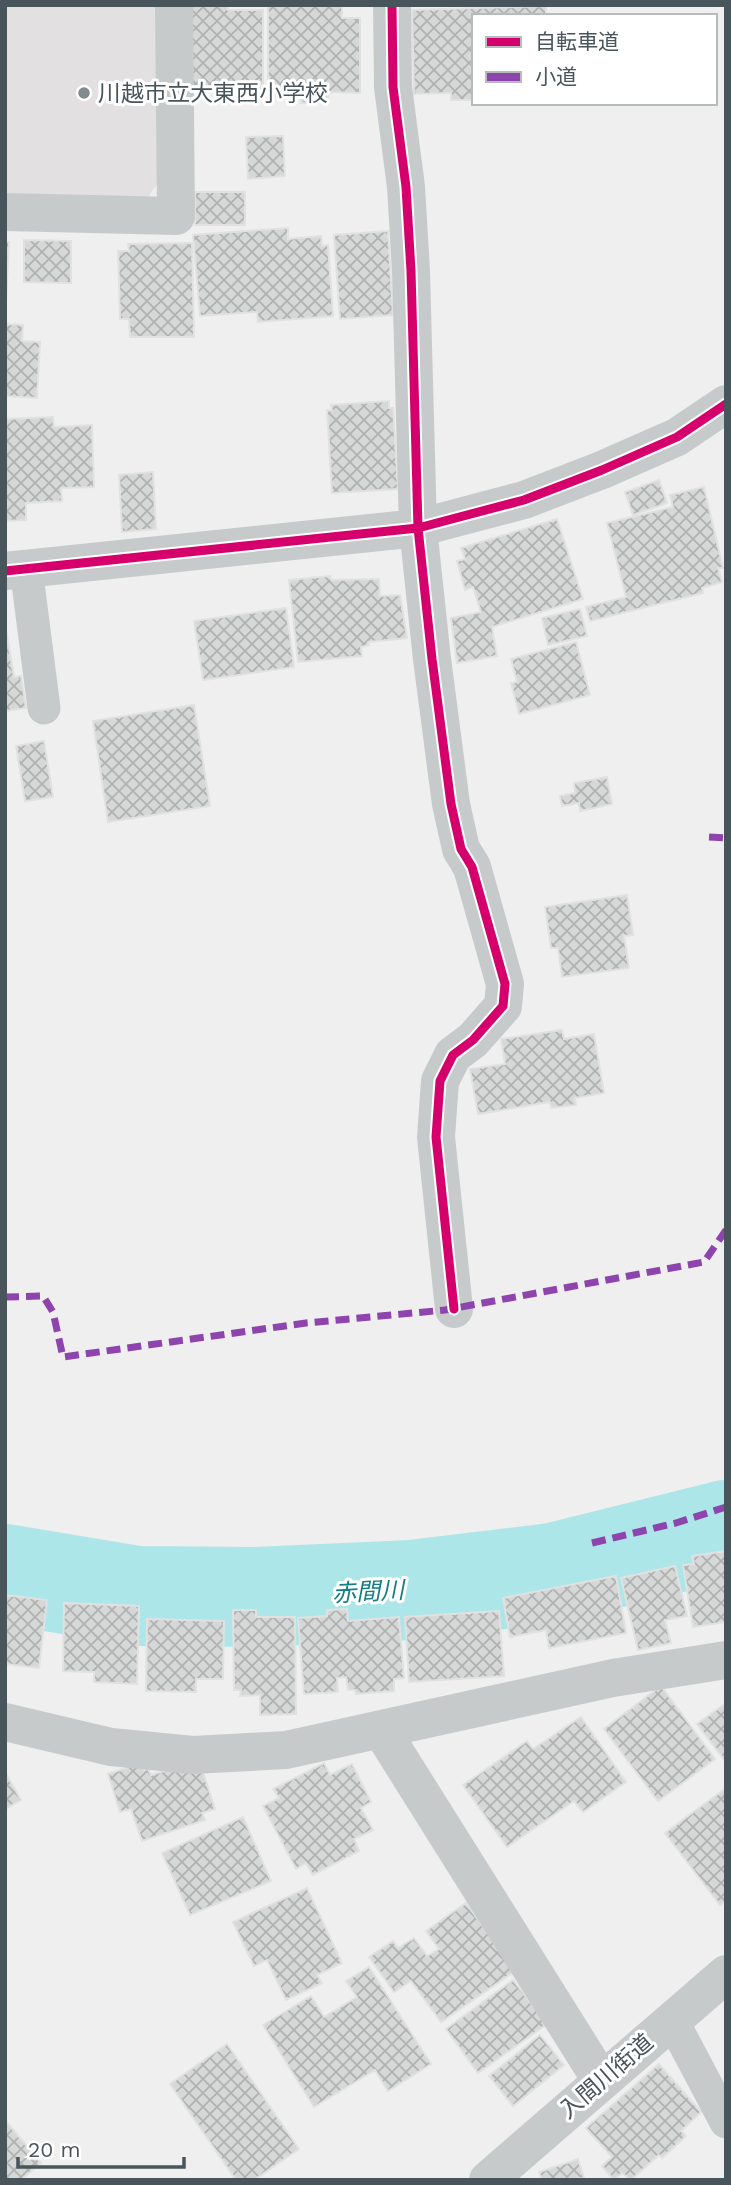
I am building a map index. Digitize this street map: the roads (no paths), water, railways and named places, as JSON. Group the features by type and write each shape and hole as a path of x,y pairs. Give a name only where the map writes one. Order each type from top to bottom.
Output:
{"street":[{"path":"5,212 176,216 174,5"},
{"path":"392,5 393,87 406,187 411,271 418,528 451,804 461,849 472,867 505,984 503,1006 473,1040 453,1055 440,1082 436,1137 454,1309"},
{"path":"15,570 418,528 524,500 603,470 677,437 726,404"},
{"path":"5,1722 111,1747 193,1755 286,1750 600,1681 726,1660"},
{"path":"382,1731 601,2080"},
{"name":"入間川街道","path":"488,2180 726,1974"}],"lane":[{"path":"15,570 44,708"},
{"path":"672,2020 726,2122"}],"waterway":[{"name":"赤間川","path":"5,1574 137,1596 255,1597 412,1590 553,1573 726,1530"}],"place":[{"name":"川越市立大東西小学校","path":"84,93"}]}
